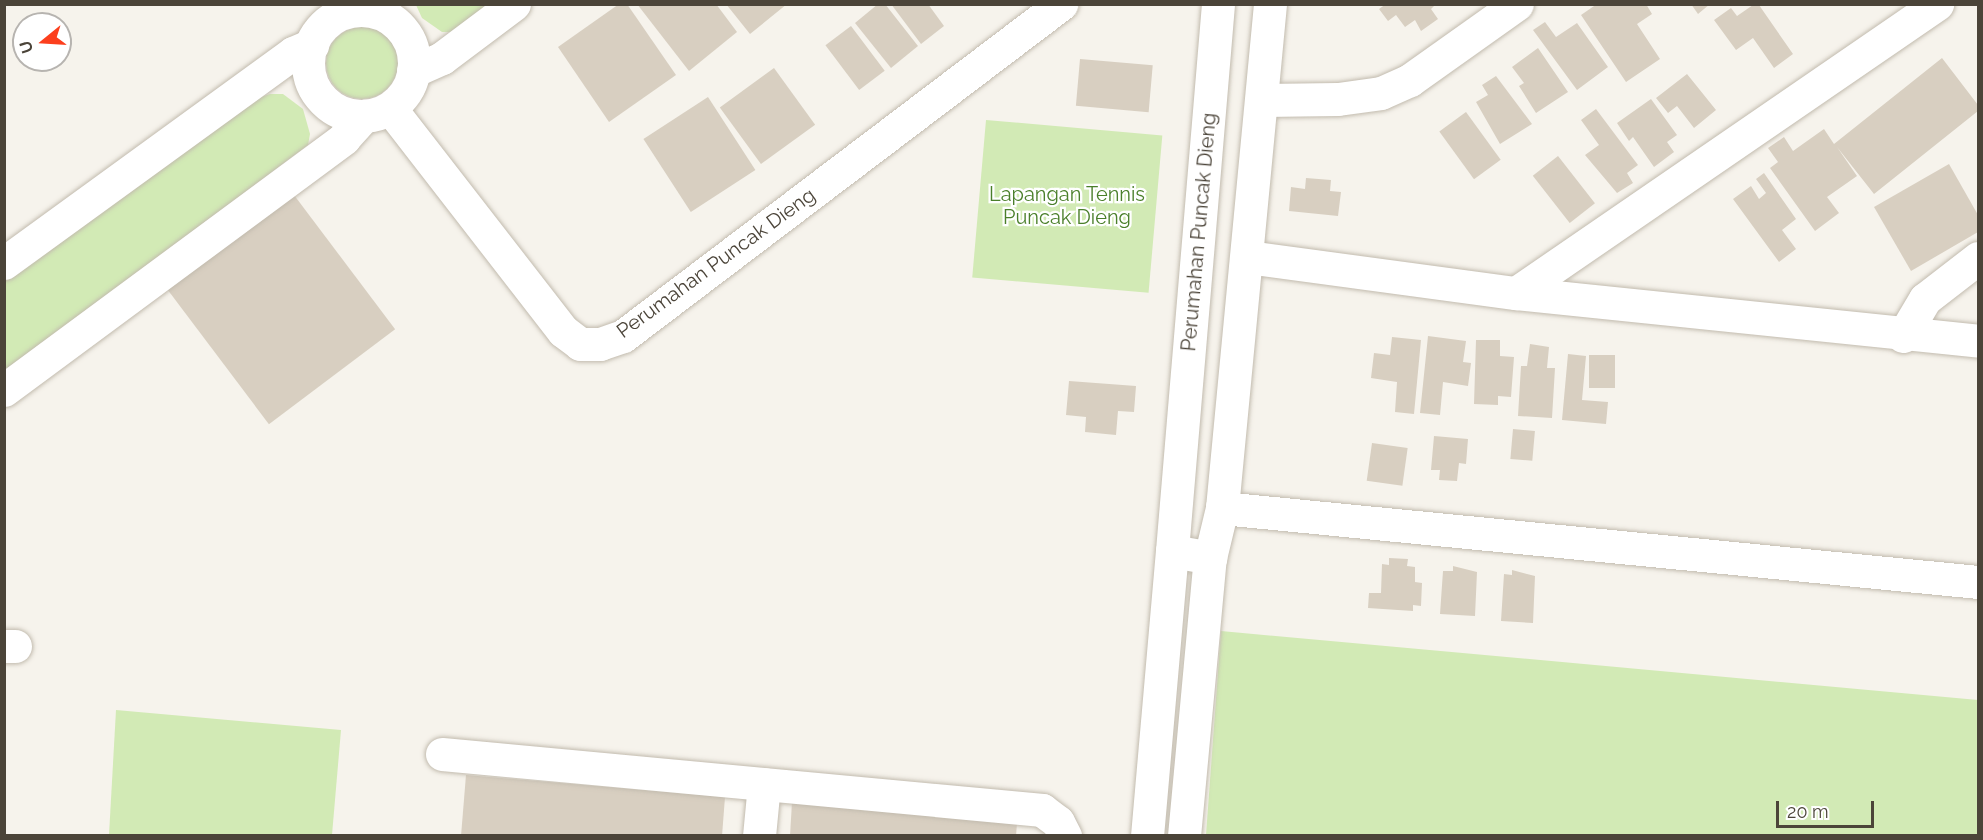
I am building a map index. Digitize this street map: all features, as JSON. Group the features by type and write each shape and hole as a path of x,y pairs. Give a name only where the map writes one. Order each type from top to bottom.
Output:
{"street":[{"path":"413,71 442,58 514,4"},
{"name":"Perumahan Puncak Dieng","path":"377,112 563,331 580,344 600,344 623,336 1060,4"},
{"name":"Perumahan Puncak Dieng","path":"1147,836 1218,4"},
{"path":"1184,836 1210,558 1221,508 1248,256 1270,4"},
{"path":"1263,100 1338,99 1381,93 1410,80 1517,4"},
{"path":"1516,293 1937,4"},
{"path":"4,263 293,52 321,23 346,12 379,8 402,29 414,57 413,71 401,98 377,112 4,390"},
{"path":"321,23 308,62 319,94 331,106 377,112"},
{"path":"1248,256 1516,293 1903,336 1978,341"},
{"path":"1903,336 1925,299 1978,258"},
{"path":"1221,508 1978,582"},
{"path":"1172,551 1210,558"},
{"path":"442,754 1042,810 1058,822 1065,836"},
{"path":"759,836 764,784"}],"green space":[{"path":"416,5 496,5 456,32 442,32 422,18"},
{"path":"362,27 382,33 392,43 398,63 392,83 382,93 362,99 342,93 332,83 326,63 332,43 342,33"},
{"path":"270,94 283,94 303,109 310,134 308,145 5,372 4,282 258,98"},
{"name":"Lapangan Tennis Puncak Dieng","path":"986,120 1162,135 1149,293 972,277"},
{"path":"1221,631 1978,700 1978,835 1206,835"},
{"path":"116,710 341,730 332,835 109,835"}],"building":[{"path":"619,4 627,4 676,75 609,122 558,47"},
{"path":"637,4 716,4 737,32 689,71"},
{"path":"726,4 787,4 750,34"},
{"path":"878,4 885,4 918,46 891,68 855,23"},
{"path":"891,4 928,4 944,26 921,44"},
{"path":"1386,4 1436,4 1431,9 1438,19 1421,31 1415,20 1405,27 1396,15 1388,21 1379,9"},
{"path":"1597,4 1646,4 1652,14 1637,24 1660,59 1626,82 1581,15"},
{"path":"1691,4 1710,4 1698,14"},
{"path":"1753,5 1759,5 1793,54 1774,68 1753,38 1736,50 1714,20 1731,8 1737,16"},
{"path":"1545,22 1556,37 1577,23 1608,67 1577,90 1533,30"},
{"path":"851,26 885,71 859,90 825,45"},
{"path":"1538,48 1568,92 1536,113 1519,86 1524,83 1512,67"},
{"path":"1942,58 1978,105 1978,111 1874,194 1837,147 1857,176 1827,197 1839,213 1815,231 1770,168 1778,162 1768,148 1784,137 1793,151 1824,129 1834,144"},
{"path":"1080,59 1153,65 1149,112 1076,106"},
{"path":"774,68 815,125 761,164 720,107"},
{"path":"1687,74 1716,110 1694,128 1677,106 1668,113 1656,98"},
{"path":"1496,76 1532,124 1500,144 1476,102 1488,95 1482,85"},
{"path":"708,97 755,170 691,212 643,139"},
{"path":"1651,99 1677,135 1667,142 1674,152 1654,167 1633,137 1629,141 1617,123"},
{"path":"1596,109 1638,165 1627,173 1633,183 1617,193 1585,155 1599,145 1581,120"},
{"path":"1466,112 1501,160 1474,179 1439,131"},
{"path":"1558,156 1595,203 1570,223 1533,176"},
{"path":"1949,164 1978,215 1978,232 1911,271 1874,207"},
{"path":"1764,173 1796,219 1782,230 1796,249 1779,262 1733,199 1751,186 1759,199 1766,193 1756,179"},
{"path":"1306,178 1331,180 1330,191 1341,192 1338,216 1289,211 1291,187 1305,189"},
{"path":"291,191 395,329 269,424 165,286"},
{"path":"1428,336 1466,341 1463,362 1471,363 1468,386 1443,382 1440,415 1420,413"},
{"path":"1392,337 1421,340 1414,414 1395,412 1397,382 1371,378 1374,353 1390,355"},
{"path":"1476,340 1500,340 1500,356 1514,357 1511,397 1498,396 1498,405 1474,404"},
{"path":"1530,344 1549,347 1547,368 1555,368 1552,418 1518,416 1521,366 1527,366"},
{"path":"1568,354 1586,356 1582,400 1608,402 1606,424 1562,420"},
{"path":"1589,355 1615,355 1615,388 1589,388"},
{"path":"1069,381 1136,386 1134,412 1118,411 1116,435 1085,432 1086,417 1066,415"},
{"path":"1513,429 1535,431 1532,461 1510,459"},
{"path":"1434,436 1468,439 1466,464 1459,463 1457,481 1439,480 1440,470 1431,470"},
{"path":"1372,443 1408,448 1402,486 1367,481"},
{"path":"1389,558 1408,559 1407,566 1415,567 1415,582 1422,583 1421,606 1413,605 1413,611 1368,608 1369,593 1381,593 1382,564 1389,565"},
{"path":"1453,566 1477,572 1475,616 1440,614 1443,571 1453,571"},
{"path":"1512,570 1535,576 1533,623 1501,621 1504,574 1512,575"},
{"path":"466,775 725,797 722,836 461,836"},
{"path":"792,802 1017,823 1016,836 790,836"}]}
